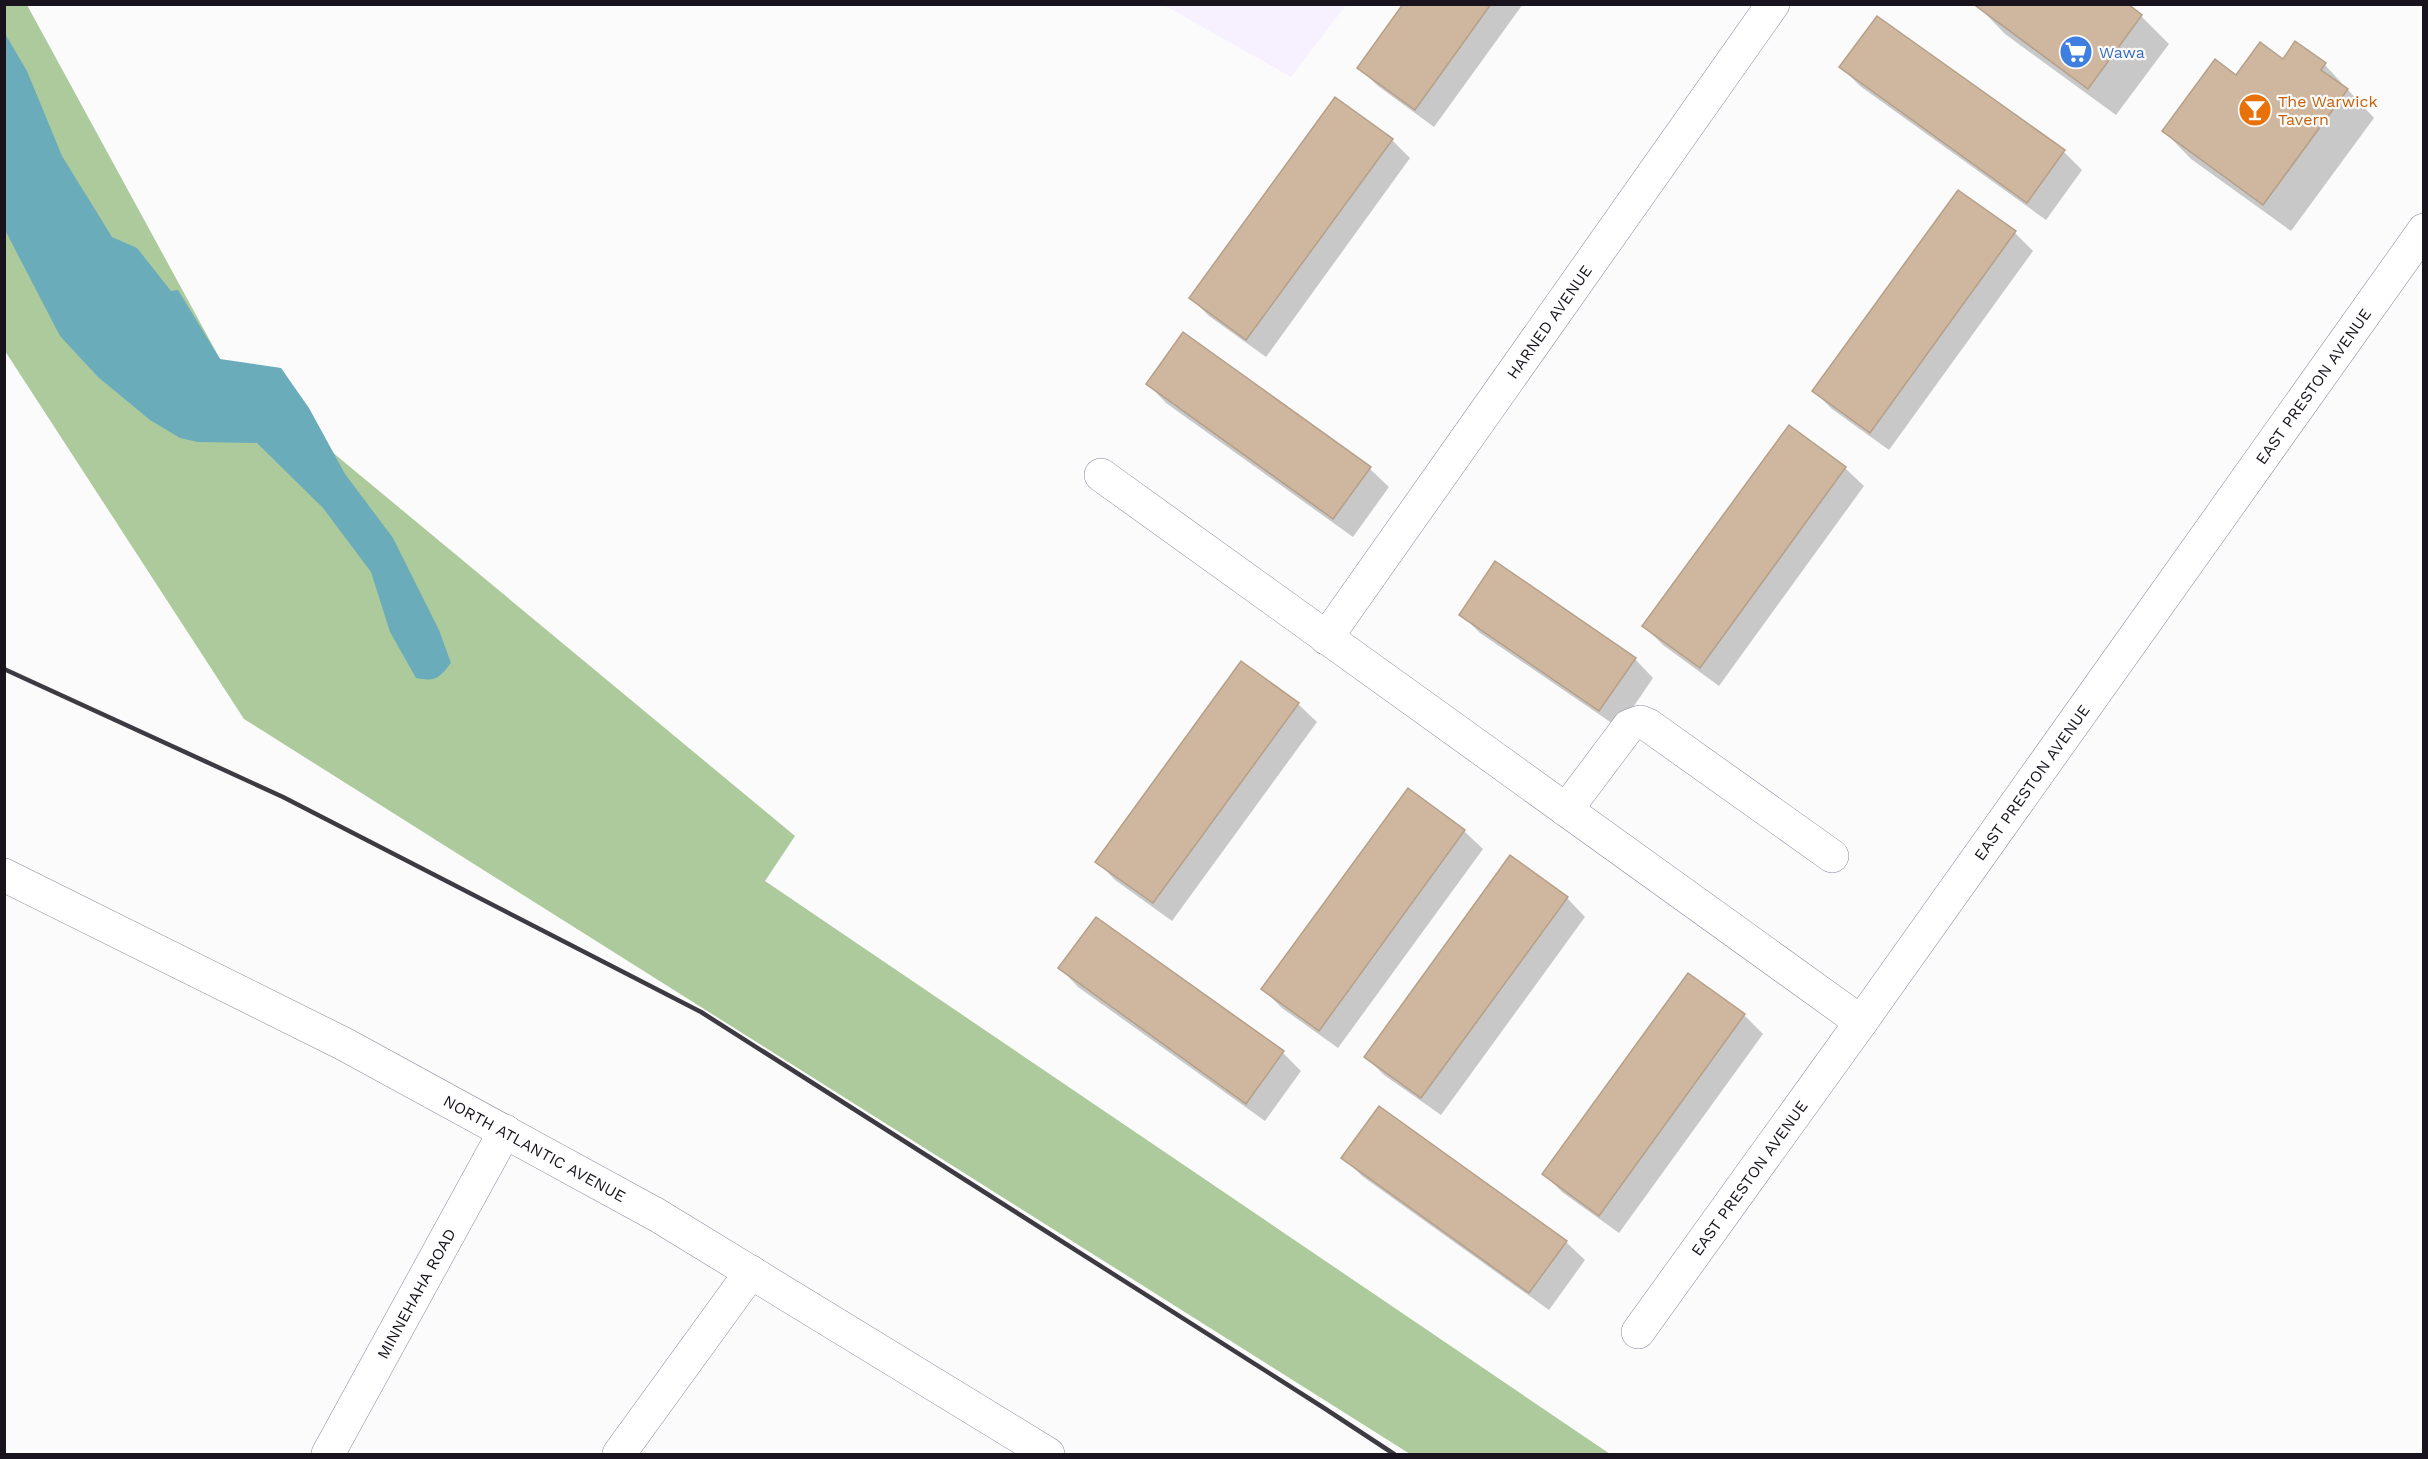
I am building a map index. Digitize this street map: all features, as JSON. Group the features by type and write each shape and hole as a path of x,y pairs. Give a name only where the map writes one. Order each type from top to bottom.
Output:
{"street":[{"name":"HARNED AVENUE","path":"1326,638 1773,4"},
{"name":"EAST PRESTON AVENUE","path":"1638,1332 2424,230"},
{"path":"1101,476 1861,1022"},
{"path":"1566,810 1629,726 1640,722 1648,725 1832,856"},
{"name":"NORTH ATLANTIC AVENUE","path":"4,875 344,1044 657,1215 1048,1455"},
{"name":"MINNEHAHA ROAD","path":"328,1455 505,1131"},
{"path":"620,1455 751,1272"}],"shaded area":[{"path":"1164,5 1346,5 1291,77"}],"green space":[{"path":"5,5 27,5 220,359 795,836 765,881 1610,1454 1410,1454 244,719 5,351"}],"water":[{"path":"4,32 27,71 62,156 112,237 137,248 171,291 178,290 220,359 281,368 309,408 345,474 393,538 439,630 451,663 437,678 416,678 390,632 371,572 323,508 257,443 198,442 180,438 150,420 98,377 60,336 5,230"}],"building":[{"path":"1403,4 1491,4 1415,110 1357,68"},
{"name":"Wawa","path":"1977,4 2128,4 2142,15 2088,89 1976,6"},
{"path":"1877,16 2065,150 2027,203 1839,67"},
{"name":"The Warwick Tavern","path":"2295,41 2326,63 2321,70 2348,89 2263,205 2162,131 2215,59 2236,75 2260,42 2283,59"},
{"path":"1335,97 1393,139 1246,340 1189,298"},
{"path":"1958,190 2016,231 1870,433 1812,391"},
{"path":"1183,332 1371,467 1333,519 1146,384"},
{"path":"1789,425 1846,467 1700,668 1642,626"},
{"path":"1495,561 1636,658 1599,711 1459,615"},
{"path":"1241,661 1299,703 1153,903 1095,862"},
{"path":"1408,788 1465,830 1319,1031 1261,989"},
{"path":"1510,855 1568,897 1421,1098 1364,1057"},
{"path":"1096,917 1284,1051 1246,1104 1058,968"},
{"path":"1688,973 1745,1014 1599,1216 1542,1174"},
{"path":"1379,1106 1567,1241 1529,1293 1341,1158"}],"railway":[{"path":"4,669 283,797 701,1012 1394,1454"}],"place":[{"name":"Wawa","path":"2076,52"},
{"name":"The Warwick Tavern","path":"2255,110"}]}
